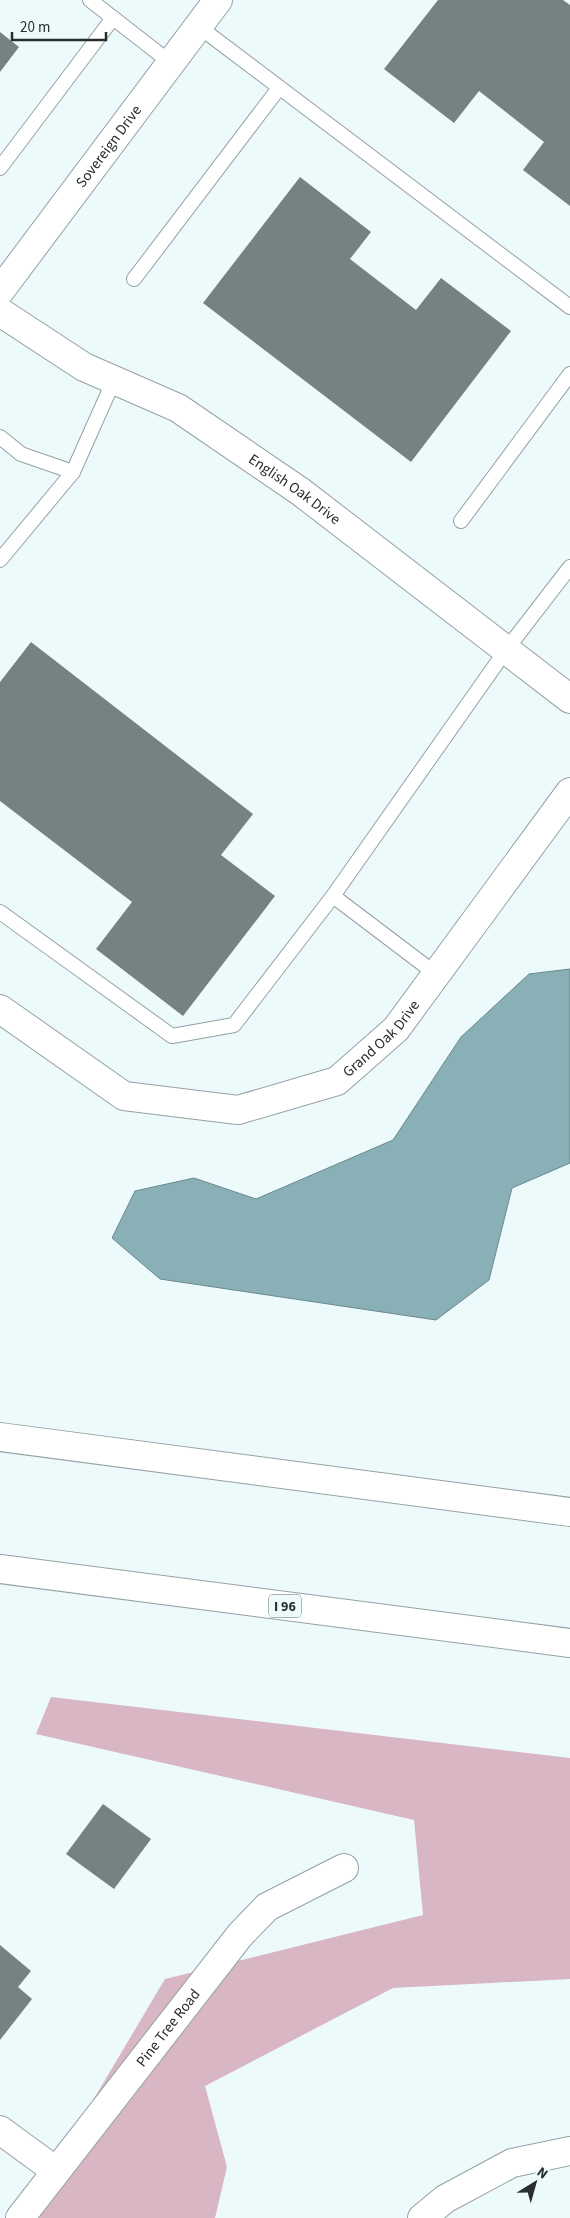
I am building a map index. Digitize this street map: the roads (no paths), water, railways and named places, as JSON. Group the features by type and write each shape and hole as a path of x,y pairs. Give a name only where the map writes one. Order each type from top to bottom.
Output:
{"main road":[{"name":"Sovereign Drive","path":"0,291 218,0"},
{"name":"English Oak Drive","path":"0,312 84,367 178,408 301,492 570,699"},
{"name":"Grand Oak Drive","path":"0,1009 124,1096 238,1110 337,1081 396,1029 570,792"},
{"path":"0,1437 570,1512"},
{"name":"I 96","path":"0,1569 570,1643"},
{"name":"Pine Tree Road","path":"20,2218 240,1935 267,1907 344,1868"},
{"path":"0,2130 56,2171"},
{"path":"422,2218 445,2199 512,2163 570,2152"}],"lane":[{"path":"90,0 171,63"},
{"path":"0,168 113,18"},
{"path":"198,26 570,307"},
{"path":"134,279 279,88"},
{"path":"461,522 570,374"},
{"path":"0,560 73,472 114,380"},
{"path":"0,437 21,454 73,472"},
{"path":"0,912 172,1036 234,1025 333,896 506,650 570,567"},
{"path":"333,896 436,974"}],"water":[{"path":"570,969 570,1163 512,1188 489,1280 436,1320 160,1279 112,1238 135,1191 194,1178 256,1199 393,1140 461,1037 529,974"}]}
